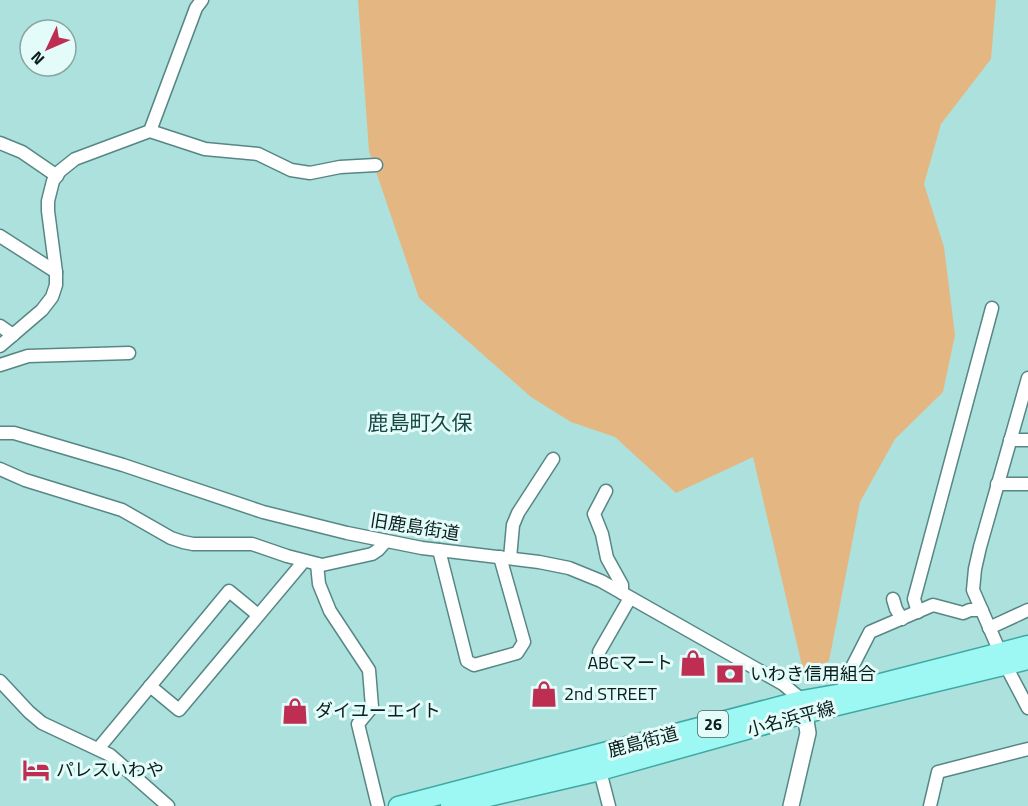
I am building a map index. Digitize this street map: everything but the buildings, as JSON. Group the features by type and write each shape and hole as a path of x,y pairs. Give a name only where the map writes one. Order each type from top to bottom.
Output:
{"main road":[{"name":"小名浜平線","path":"450,806 600,771 803,707 1003,659 1027,659"},
{"name":"鹿島街道","path":"398,806 803,707 842,693 1003,659"}],"street":[{"path":"150,131 196,8 202,0"},
{"path":"0,346 49,302 56,285 48,211 53,181 75,159 150,131 205,149 258,154 291,170 310,173 340,167 376,165"},
{"path":"0,143 22,152 57,176"},
{"path":"0,236 56,272"},
{"path":"918,612 915,599 992,308"},
{"path":"0,326 13,335"},
{"path":"0,364 28,356 129,353"},
{"path":"1028,378 997,484 975,569 973,590 1003,659 1028,708"},
{"name":"旧鹿島街道","path":"0,433 14,433 263,512 346,533 439,550 569,568 601,581 783,684 803,707"},
{"path":"1010,440 1028,440"},
{"path":"439,550 467,660 474,665 517,653 524,642 505,558 518,513 553,459"},
{"path":"0,469 25,480 122,510 171,538 183,542 252,544 304,561 326,565 372,554 386,541"},
{"path":"997,484 1028,484"},
{"path":"599,652 626,596 607,558 602,534 594,517 606,491"},
{"path":"150,686 178,710 304,561"},
{"path":"317,564 319,584 330,611 369,670 372,707 358,724 378,806"},
{"path":"98,749 229,591 258,615"},
{"path":"893,599 902,619"},
{"path":"842,693 846,679 868,634 933,605 963,613 970,610 982,610"},
{"path":"989,628 1028,610"},
{"path":"0,681 42,723 98,749 127,769 168,806"},
{"path":"791,806 808,733 803,707"},
{"path":"930,806 938,772 1028,749"},
{"path":"600,771 609,806"}],"shaded area":[{"path":"358,0 996,0 991,59 941,124 924,184 944,247 955,335 943,392 895,439 860,502 829,661 804,674 753,457 676,493 615,437 571,422 531,397 419,298 369,151"}],"place":[{"name":"ABCマート","path":"693,663"},
{"name":"いわき信用組合","path":"730,674"},
{"name":"2nd STREET","path":"544,694"},
{"name":"ダイユーエイト","path":"295,711"},
{"name":"パレスいわや","path":"36,770"}],"district":[{"name":"鹿島町久保","path":"420,423"}]}
